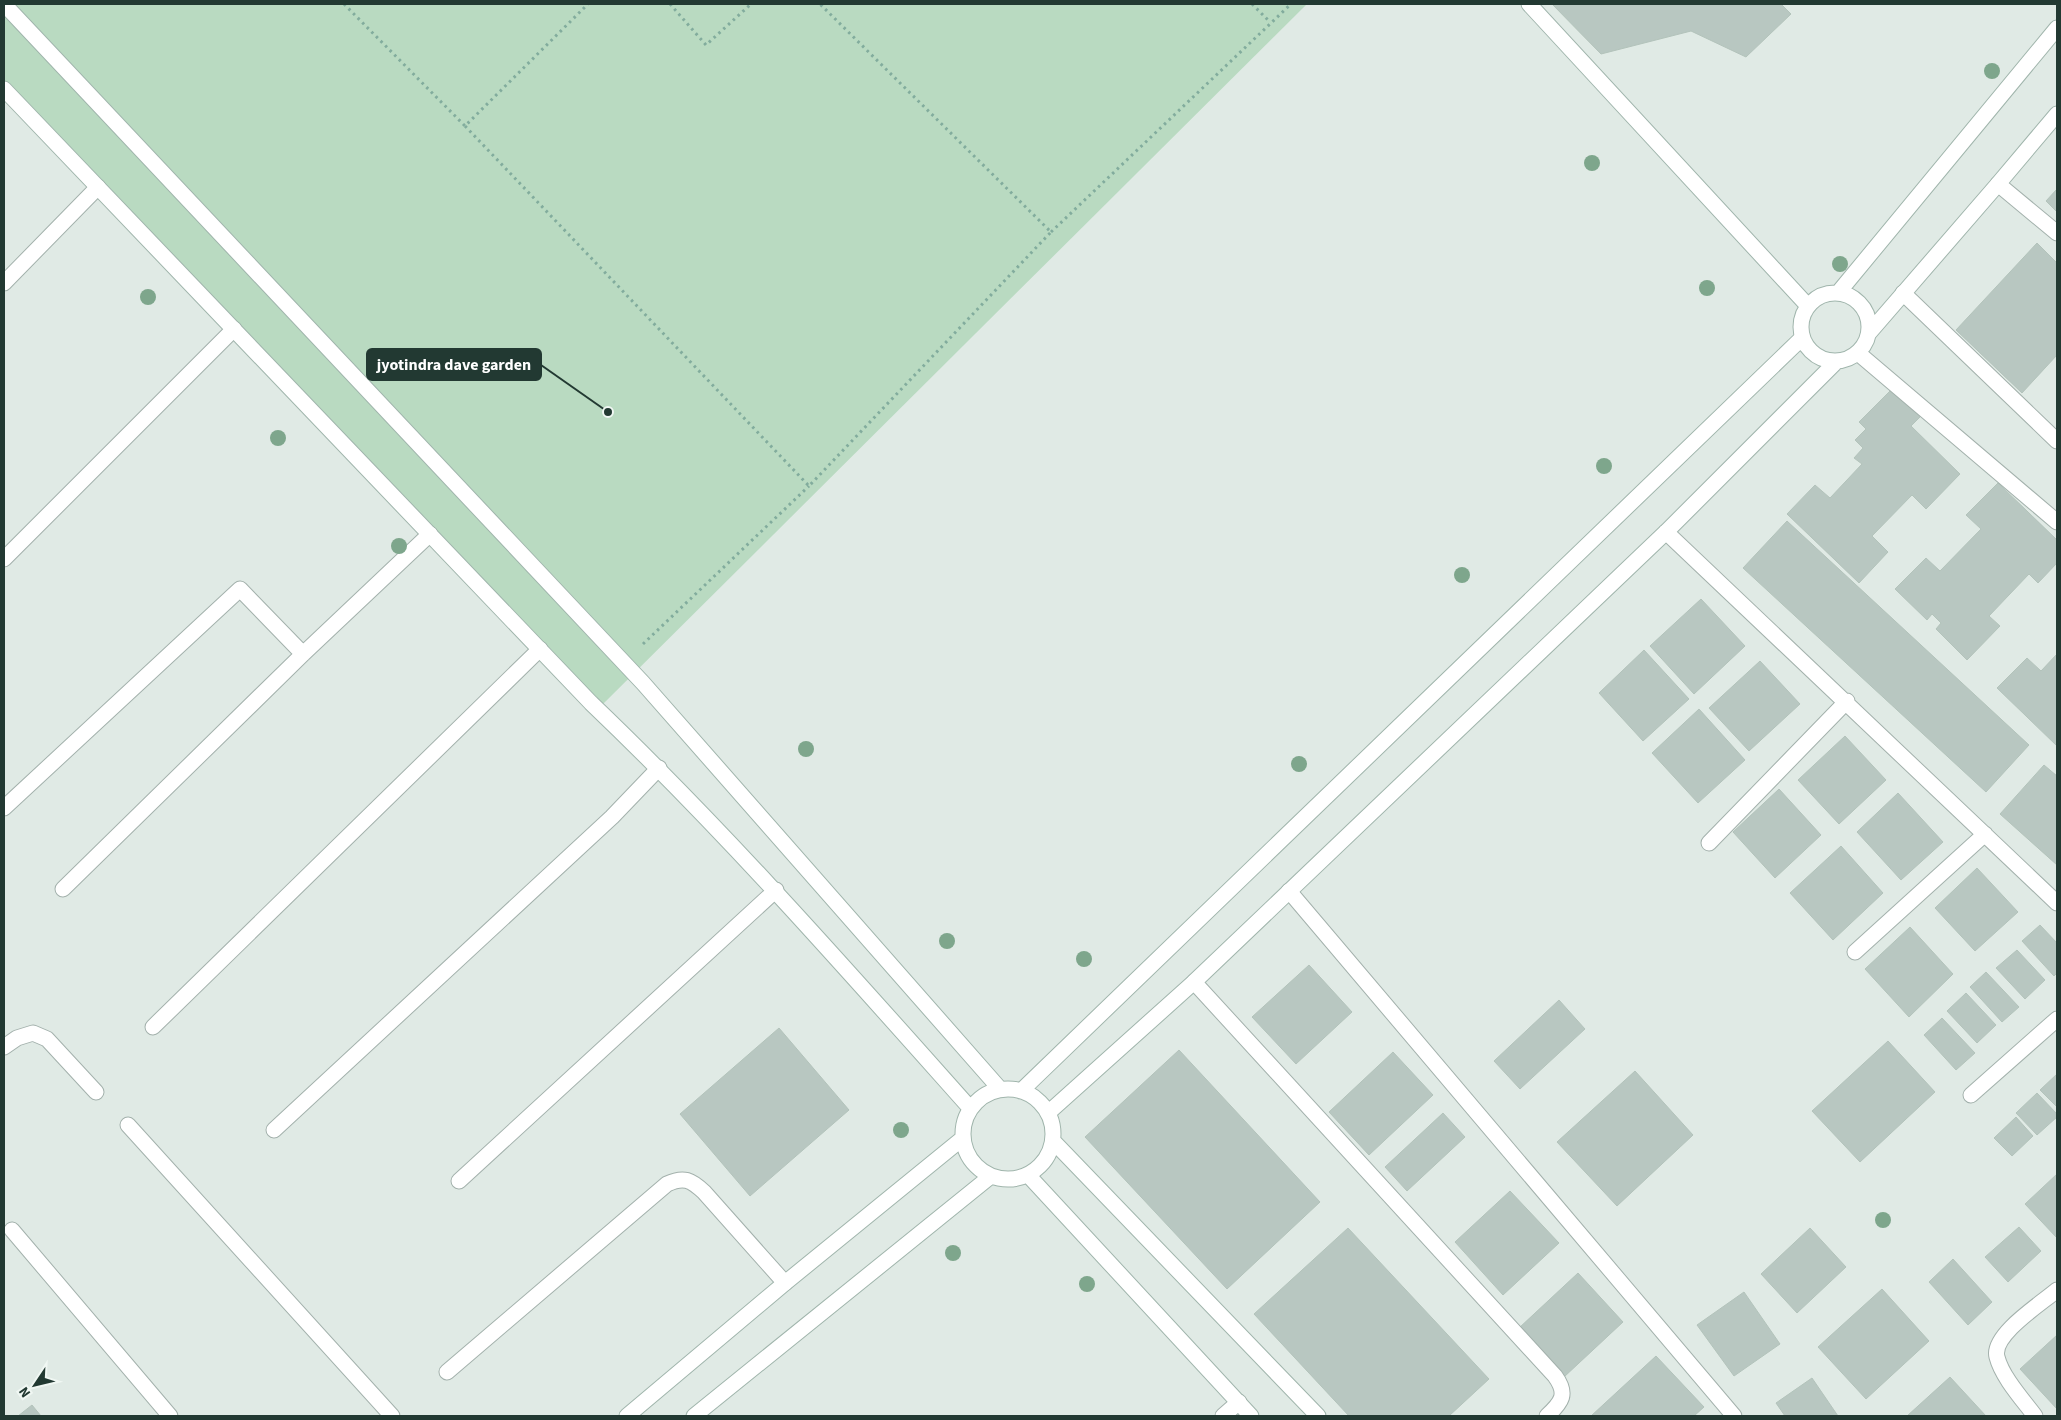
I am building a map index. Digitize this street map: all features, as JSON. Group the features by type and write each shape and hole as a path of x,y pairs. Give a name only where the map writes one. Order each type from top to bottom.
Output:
{"street":[{"path":"1529,4 1808,306"},
{"path":"7,12 624,663 1000,1089"},
{"path":"1838,293 2057,28"},
{"path":"4,89 591,703 659,768 776,890 970,1108"},
{"path":"1048,1113 1194,982 1666,532 1836,362 1848,359 1858,353 1869,333 2057,114"},
{"path":"1998,184 2057,234"},
{"path":"4,283 98,187"},
{"path":"1836,362 1816,355 1802,338 1802,315 1816,298 1826,293 1838,293 1849,296 1858,302 1865,311 1869,322 1869,333"},
{"path":"1903,293 2057,441"},
{"path":"4,559 234,329"},
{"path":"1021,1091 1802,338"},
{"path":"1858,353 2057,522"},
{"path":"1666,532 1847,701 2057,903"},
{"path":"63,888 303,654 430,534"},
{"path":"4,808 240,589 303,654"},
{"path":"153,1027 540,649"},
{"path":"1709,842 1847,701"},
{"path":"274,1130 612,817 659,768"},
{"path":"1855,952 1985,834"},
{"path":"459,1181 776,890"},
{"path":"1288,891 1734,1416"},
{"path":"1194,982 1555,1376 1562,1386 1562,1397 1558,1407 1547,1416"},
{"path":"1972,1095 2057,1019"},
{"path":"4,1047 17,1038 33,1033 47,1039 96,1092"},
{"path":"1015,1088 1028,1093 1040,1101 1048,1113 1053,1127 1053,1141 1048,1155 1040,1166 1028,1175 1015,1179 999,1179 984,1173 972,1162 964,1149 962,1132 965,1117 970,1108 985,1094 1000,1089 1015,1088"},
{"path":"128,1125 392,1416"},
{"path":"627,1416 785,1283 963,1138"},
{"path":"1053,1141 1318,1416"},
{"path":"1028,1175 1251,1416"},
{"path":"694,1416 991,1176"},
{"path":"447,1372 667,1184 680,1178 694,1183 704,1192 785,1283"},
{"path":"12,1230 170,1416"},
{"path":"2035,1416 2001,1369 1996,1355 1998,1343 2007,1331 2057,1290"},
{"path":"1223,1416 1238,1402"}],"path":[{"path":"344,4 465,126 809,486"},
{"path":"465,126 588,4"},
{"path":"670,4 706,45 751,4"},
{"path":"820,4 1051,232"},
{"path":"1252,4 1270,22"},
{"path":"624,663 809,486 1051,232 1291,4"}],"green space":[{"path":"4,4 1307,4 600,707 4,82"}],"building":[{"path":"1552,4 1781,4 1791,14 1746,57 1691,31 1601,54"},
{"path":"2057,189 2057,212 2046,201"},
{"path":"2037,243 2057,263 2057,355 2022,393 1956,330"},
{"path":"1894,387 1922,415 1911,426 1960,474 1926,509 1912,495 1872,536 1888,552 1859,583 1787,514 1815,485 1830,498 1862,464 1854,458 1863,448 1855,440 1866,429 1859,422"},
{"path":"1998,483 2057,540 2057,563 2038,583 2029,574 1989,616 2000,626 1967,660 1936,629 1941,623 1932,614 1927,620 1895,589 1926,558 1940,571 1981,529 1966,515"},
{"path":"1787,521 2029,745 1986,792 1743,568"},
{"path":"1701,599 1745,646 1694,694 1650,646"},
{"path":"1644,650 1689,699 1643,741 1599,693"},
{"path":"2057,654 2057,746 1997,688 2027,658 2041,671"},
{"path":"1760,661 1800,704 1749,751 1709,708"},
{"path":"1699,709 1745,760 1698,803 1652,753"},
{"path":"1845,736 1886,780 1839,824 1798,780"},
{"path":"2044,765 2057,776 2057,865 2000,814"},
{"path":"1779,789 1821,835 1775,878 1733,832"},
{"path":"1898,793 1943,842 1901,880 1857,832"},
{"path":"1841,846 1883,893 1833,940 1790,893"},
{"path":"1977,868 2018,912 1975,951 1935,908"},
{"path":"2040,925 2057,943 2057,973 2054,976 2022,941"},
{"path":"1910,927 1953,974 1909,1017 1865,969"},
{"path":"2017,950 2045,980 2025,999 1996,968"},
{"path":"1309,965 1352,1012 1296,1064 1252,1017"},
{"path":"1986,972 2019,1007 2002,1022 1970,987"},
{"path":"1966,993 1996,1025 1977,1043 1947,1011"},
{"path":"1559,1000 1585,1029 1520,1089 1494,1061"},
{"path":"1942,1018 1975,1053 1956,1070 1924,1035"},
{"path":"779,1028 849,1110 750,1196 680,1114"},
{"path":"1888,1041 1935,1092 1860,1162 1812,1111"},
{"path":"1179,1050 1320,1202 1227,1289 1085,1137"},
{"path":"1393,1052 1433,1095 1369,1155 1329,1112"},
{"path":"1635,1071 1693,1135 1617,1206 1557,1142"},
{"path":"2057,1074 2057,1107 2040,1090"},
{"path":"2037,1093 2057,1114 2057,1117 2037,1135 2016,1113"},
{"path":"1443,1113 1465,1137 1407,1191 1385,1167"},
{"path":"2016,1117 2033,1136 2012,1156 1994,1138"},
{"path":"2057,1174 2057,1238 2025,1204"},
{"path":"1510,1191 1559,1243 1503,1295 1455,1242"},
{"path":"2019,1227 2041,1251 2008,1282 1985,1257"},
{"path":"1348,1228 1489,1379 1449,1416 1349,1416 1254,1314"},
{"path":"1810,1228 1846,1267 1797,1313 1761,1274"},
{"path":"1953,1259 1992,1302 1968,1325 1929,1282"},
{"path":"1578,1273 1623,1322 1564,1377 1519,1328"},
{"path":"1882,1289 1929,1341 1866,1399 1818,1347"},
{"path":"1744,1292 1780,1344 1734,1376 1697,1325"},
{"path":"2057,1335 2057,1409 2020,1369"},
{"path":"1656,1356 1704,1407 1694,1416 1591,1416"},
{"path":"1950,1377 1986,1416 1907,1416"},
{"path":"1812,1378 1838,1416 1785,1416 1776,1403"},
{"path":"32,1405 41,1416 18,1416"}],"place":[{"name":"jyotindra dave garden","path":"608,412"}]}
